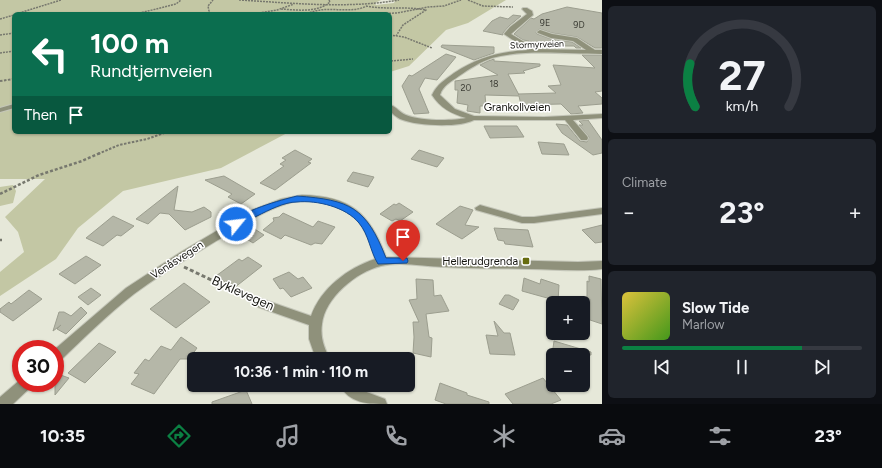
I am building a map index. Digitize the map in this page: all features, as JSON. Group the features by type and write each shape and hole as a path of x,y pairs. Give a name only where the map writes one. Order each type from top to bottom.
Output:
{"street":[{"path":"525,9 530,12 530,15 512,28 507,34 525,44 535,52"},
{"name":"Stormyrveien","path":"540,32 551,36 575,39 594,52"},
{"name":"Stormyrveien","path":"473,118 457,113 444,106 436,95 438,89 458,74 489,57 513,53 535,52 602,52"},
{"path":"0,110 12,107"},
{"name":"Grankollveien","path":"392,109 404,118 460,122 473,118 507,119 602,116"},
{"path":"568,118 584,138"},
{"name":"Venåsvegen","path":"64,349 129,292 174,262 252,214 282,202 305,199 335,204 356,214 363,221 372,236 382,262"},
{"path":"480,208 522,220 534,220 602,210"},
{"path":"320,352 316,344 315,322 319,310 327,297 340,284 353,274 371,264 382,262 602,265"},
{"name":"Byklevegen","path":"262,304 315,322"},
{"path":"2,404 16,392"},
{"path":"357,392 377,403"}],"path":[{"path":"22,12 61,0"},
{"path":"144,12 176,4 181,0"},
{"path":"208,12 208,6 213,0"},
{"path":"239,0 294,4 365,5 420,8 426,10 416,18 402,24 396,36"},
{"path":"326,10 327,5 330,2 329,0"},
{"path":"312,12 326,10 358,10 365,5 399,0"},
{"path":"392,13 420,8 444,6 461,0"},
{"path":"468,0 483,6 513,7"},
{"path":"265,12 281,9 294,4"},
{"path":"281,9 309,10 327,5"},
{"path":"0,19 12,15"},
{"path":"0,35 12,33"},
{"path":"392,35 432,48"},
{"path":"0,53 12,51"},
{"path":"392,61 412,59"},
{"path":"0,82 12,79"},
{"path":"0,194 60,166 82,161 119,145 147,139 161,134"},
{"name":"Byklevegen","path":"174,262 211,279 224,288 262,304"}],"green space":[{"path":"0,0 381,0 375,3 376,5 394,3 395,1 393,0 506,0 468,23 446,30 409,66 392,71 392,12 12,12 12,134 285,134 221,168 123,191 78,228 56,259 0,296 0,272 24,252 18,232 5,217 45,179 0,179"},
{"path":"13,185 16,191 13,203 0,206 0,187"}],"building":[{"path":"567,7 602,13 602,48 595,48 577,37 552,33 540,29 536,32 537,34 551,39 572,42 581,48 576,48 574,46 534,46 529,43 529,41 523,40 514,34 531,18 534,19 542,14"},
{"path":"513,15 521,16 509,26 503,35 483,31 492,21 500,17 508,19"},
{"path":"442,45 494,47 494,53 474,60 441,47"},
{"path":"446,54 456,57 437,80 425,78 419,89 429,113 414,114 402,86 409,75 412,76"},
{"path":"582,55 602,55 602,91 595,92 602,98 602,104 578,106 583,113 571,114 561,104 521,105 519,96 485,95 486,106 480,106 480,113 467,111 468,105 457,103 458,90 455,90 455,81 498,75 480,65 494,59 494,61 540,64 540,66 523,71 525,73 508,74 518,94 556,93 548,86 561,85 553,65 595,68"},
{"path":"588,120 602,140 602,153 593,155 562,133 556,124 567,125 580,141 587,142 589,137 579,125 583,125 579,121"},
{"path":"484,126 517,126 524,137 490,138"},
{"path":"538,142 564,144 569,155 542,154"},
{"path":"295,150 312,159 308,162 311,163 275,190 260,183 284,166 280,164 286,160 282,158"},
{"path":"419,150 444,158 437,167 411,159"},
{"path":"353,172 374,177 368,187 347,181"},
{"path":"224,176 255,194 241,204 228,197 232,194 205,180"},
{"path":"178,186 174,210 192,212 204,207 211,212 211,217 185,230 169,214 160,213 148,224 136,219"},
{"path":"399,203 413,212 400,221 396,219 392,221 380,214 394,204 396,205"},
{"path":"460,206 473,210 465,225 479,227 462,239 436,224"},
{"path":"283,213 313,227 318,221 335,227 322,244 315,243 311,245 285,235 281,239 263,230 274,221 273,218 279,217"},
{"path":"113,216 134,226 121,236 117,235 103,246 86,238"},
{"path":"602,225 602,242 595,243 582,230"},
{"path":"253,228 264,235 253,243 242,236"},
{"path":"494,228 528,230 533,247 505,244 504,241 498,240"},
{"path":"86,256 101,265 75,284 59,274"},
{"path":"248,257 262,266 234,288 216,276 239,259 242,261"},
{"path":"289,272 298,279 303,277 312,288 291,297 283,288 280,289 273,279"},
{"path":"589,276 601,279 602,324 590,320 590,296 587,296 587,281 589,282"},
{"path":"524,278 540,284 541,279 559,285 558,296 546,296 546,298 522,291"},
{"path":"416,279 433,280 434,296 441,295 449,311 426,314 429,337 432,338 431,357 413,352 413,322 419,322 409,300 417,299"},
{"path":"184,283 210,302 176,328 150,309"},
{"path":"91,288 101,295 88,305 78,297"},
{"path":"29,290 42,299 13,321 0,312 0,309 9,302 11,304"},
{"path":"505,295 509,295 519,300 513,310 499,304"},
{"path":"81,307 87,313 66,334 57,329 61,325 53,331 59,312 64,312 71,316"},
{"path":"494,321 504,333 510,333 515,355 490,354 486,335 498,336"},
{"path":"181,337 197,348 194,352 187,352 187,359 180,359 154,394 131,384 139,374 134,373 145,359 149,361 161,346 171,350"},
{"path":"554,341 578,348 553,348"},
{"path":"99,343 116,352 85,383 68,373"},
{"path":"64,376 69,378 64,384"},
{"path":"543,378 546,382 546,392 554,392 561,400 551,404 513,404 505,394"},
{"path":"440,383 467,393 467,395 489,402 489,404 446,404 435,400"},
{"path":"240,392 247,392 252,404 212,404 212,402"}],"place":[{"name":"Hellerudgrenda","path":"526,261"}],"route":[{"path":"236,224 252,214 282,202 297,199 322,201 346,208 356,214 363,221 372,236 382,262 403,261"}]}
